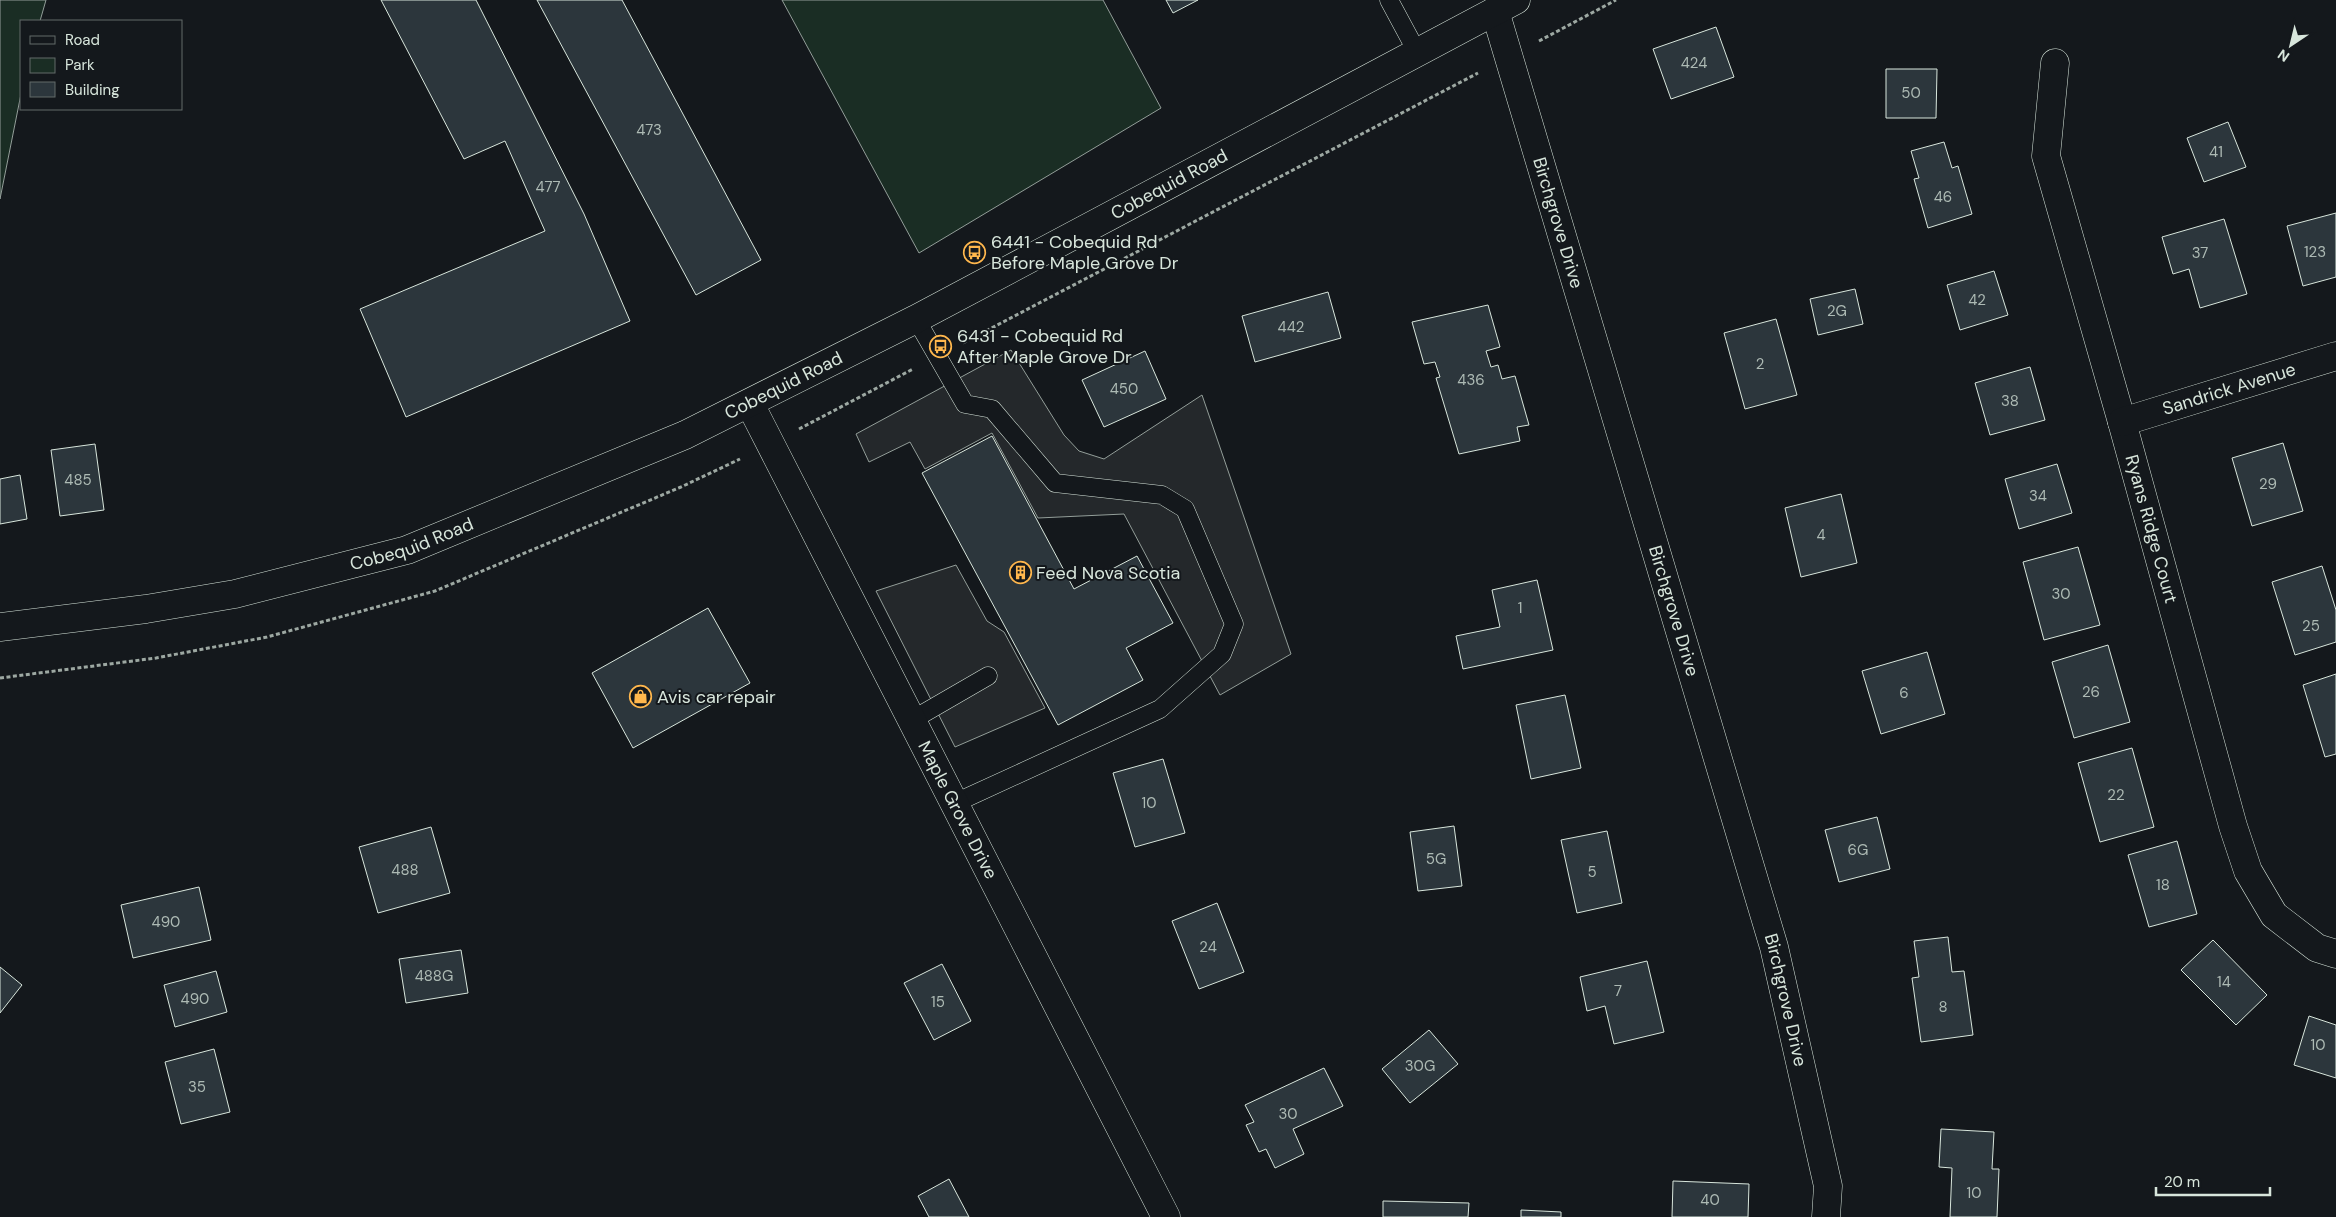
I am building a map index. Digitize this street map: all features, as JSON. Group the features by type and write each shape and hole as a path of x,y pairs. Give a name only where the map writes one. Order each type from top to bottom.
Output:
{"street":[{"name":"Cobequid Road","path":"0,627 146,609 235,594 407,550 685,435 750,404 916,319 1505,5"},
{"name":"Birchgrove Drive","path":"1505,5 1774,946 1828,1186 1826,1217"},
{"name":"Ryans Ridge Court","path":"2055,63 2046,156 2122,422 2233,826 2248,871 2274,915 2317,948 2336,954"},
{"name":"Sandrick Avenue","path":"2122,422 2336,356"},
{"name":"Maple Grove Drive","path":"750,404 1166,1217"}],"lane":[{"path":"1389,0 1417,52"},
{"path":"916,319 964,404 992,409 1054,482 1162,495 1185,509 1234,624 1222,654 1160,709 955,803"},
{"path":"912,720 988,676"}],"green space":[{"path":"0,0 46,0 40,20 20,20 20,99 0,199"},
{"path":"782,0 1103,0 1161,108 919,253"}],"shaded area":[{"path":"1011,350 1064,435 1079,451 1104,459 1202,395 1291,654 1220,695 1124,514 1038,518 992,433 925,469 910,442 869,462 856,434"},
{"path":"956,565 987,621 1004,632 1045,708 955,747 876,591"}],"building":[{"path":"381,0 476,0 584,214 630,321 406,417 360,309 545,231 505,141 464,159"},
{"path":"537,0 622,0 761,260 696,295"},
{"path":"1166,0 1198,0 1173,13"},
{"path":"1716,27 1734,77 1671,99 1653,49"},
{"path":"1886,69 1937,69 1936,118 1886,118"},
{"path":"2228,122 2246,167 2204,182 2187,138"},
{"path":"1944,142 1952,168 1958,166 1972,214 1928,228 1914,179 1919,178 1911,151"},
{"path":"2336,213 2336,277 2303,286 2287,226"},
{"path":"2224,219 2247,294 2200,308 2189,269 2173,274 2162,237"},
{"path":"1994,271 2008,315 1960,330 1947,285"},
{"path":"1855,289 1863,324 1818,335 1810,299"},
{"path":"1328,292 1341,338 1255,362 1242,316"},
{"path":"1488,305 1500,347 1486,351 1491,367 1498,365 1502,379 1515,376 1529,425 1517,427 1520,441 1459,454 1436,378 1440,377 1435,362 1424,364 1412,322"},
{"path":"1776,319 1797,395 1745,409 1724,333"},
{"path":"1145,351 1166,399 1104,427 1082,380"},
{"path":"2030,367 2045,420 1990,435 1975,383"},
{"name":"Feed Nova Scotia","path":"992,436 1074,589 1137,556 1173,623 1126,648 1143,680 1058,725 922,473"},
{"path":"2283,443 2303,511 2252,526 2232,458"},
{"path":"95,444 104,510 60,516 51,450"},
{"path":"2057,464 2072,513 2019,529 2005,479"},
{"path":"20,475 27,519 0,524 0,479"},
{"path":"1841,494 1857,563 1801,577 1785,508"},
{"path":"2078,547 2100,625 2044,640 2023,562"},
{"path":"2322,566 2336,610 2336,642 2295,655 2272,582"},
{"path":"1537,580 1553,650 1463,669 1456,636 1500,627 1492,590"},
{"path":"708,608 750,683 633,748 592,673"},
{"path":"2108,645 2130,722 2074,738 2052,662"},
{"path":"1927,652 1945,714 1881,734 1862,671"},
{"path":"2336,674 2336,754 2325,757 2303,685"},
{"path":"1565,695 1581,768 1531,779 1516,705"},
{"path":"2132,748 2154,827 2100,842 2078,763"},
{"path":"1163,759 1185,833 1135,847 1113,773"},
{"path":"1877,817 1890,869 1839,882 1825,830"},
{"path":"1454,826 1462,886 1418,891 1410,832"},
{"path":"431,827 450,893 378,913 359,847"},
{"path":"1607,831 1622,903 1577,913 1561,840"},
{"path":"2177,841 2197,914 2149,927 2128,855"},
{"path":"199,887 211,940 133,958 121,905"},
{"path":"1217,903 1244,972 1199,989 1172,921"},
{"path":"1948,937 1952,972 1964,971 1973,1035 1921,1042 1912,978 1919,977 1914,941"},
{"path":"2213,940 2267,995 2236,1025 2181,970"},
{"path":"461,950 468,993 406,1003 399,959"},
{"path":"1647,961 1664,1032 1614,1044 1605,1006 1587,1011 1580,977"},
{"path":"942,964 971,1021 934,1040 904,983"},
{"path":"0,967 22,985 0,1013"},
{"path":"216,971 227,1012 175,1027 164,985"},
{"path":"2309,1016 2336,1025 2336,1078 2294,1065"},
{"path":"1429,1030 1458,1064 1410,1103 1382,1069"},
{"path":"214,1049 230,1112 181,1124 165,1062"},
{"path":"1324,1068 1343,1106 1293,1129 1304,1154 1275,1168 1266,1149 1259,1152 1246,1125 1254,1122 1245,1105"},
{"path":"1941,1129 1994,1132 1992,1169 1999,1169 1997,1217 1950,1217 1952,1168 1939,1167"},
{"path":"949,1179 969,1217 929,1217 918,1196"},
{"path":"1673,1181 1749,1184 1748,1217 1672,1217"},
{"path":"1383,1201 1469,1203 1468,1217 1383,1217"},
{"path":"1521,1210 1561,1212 1561,1217 1521,1217"}],"place":[{"name":"6441 - Cobequid Rd Before Maple Grove Dr","path":"975,252"},
{"name":"6431 - Cobequid Rd After Maple Grove Dr","path":"941,346"},
{"name":"Feed Nova Scotia","path":"1020,573"},
{"name":"Avis car repair","path":"641,697"}]}
